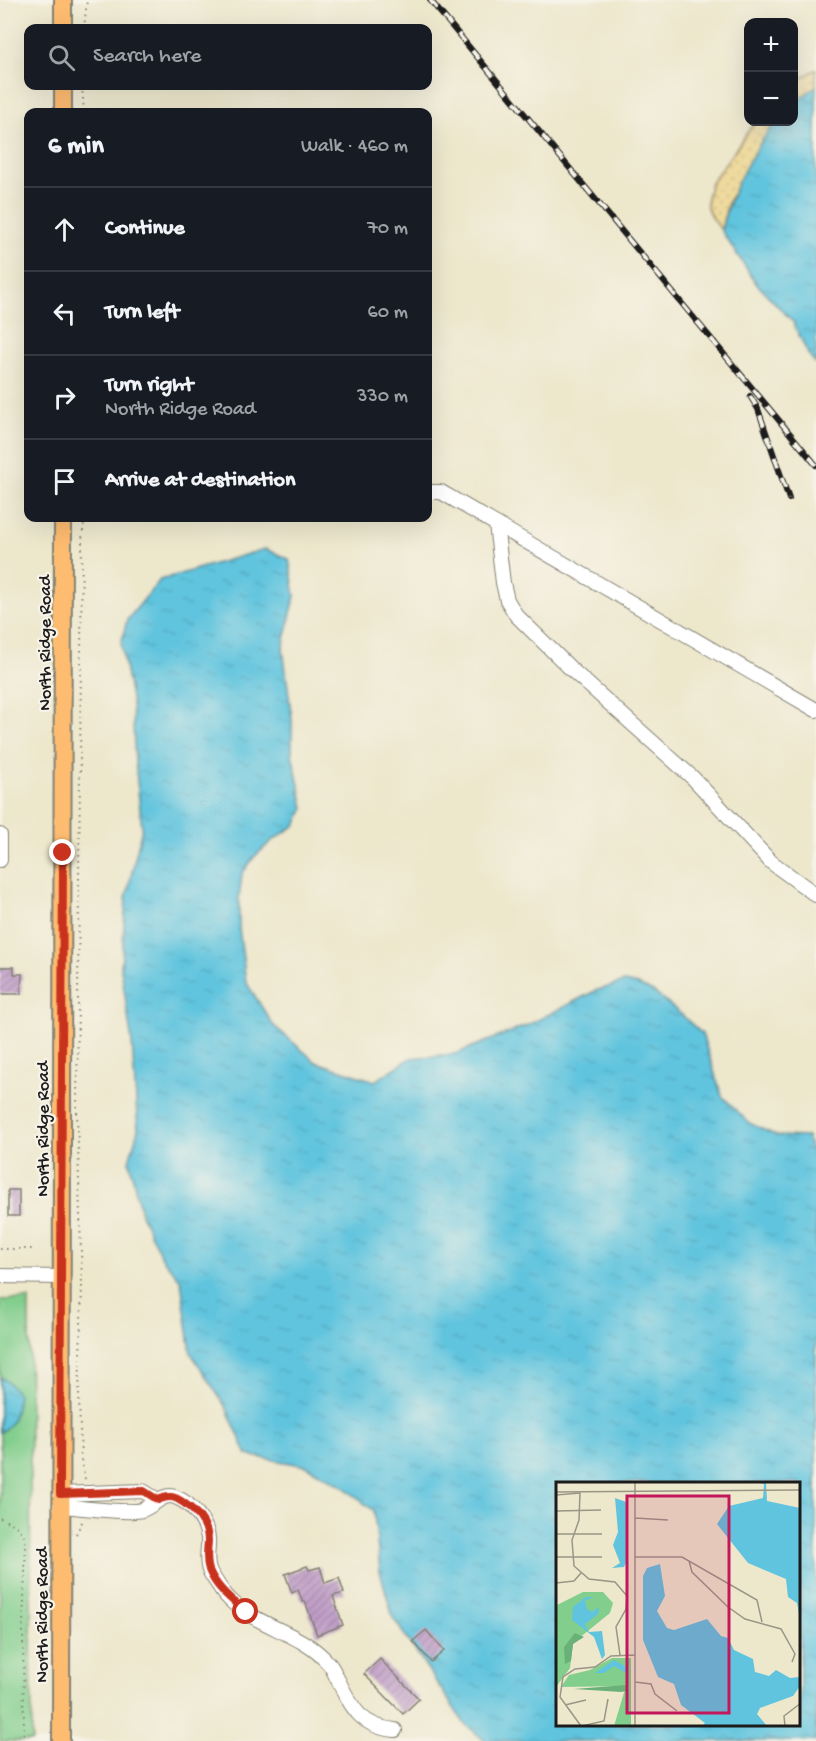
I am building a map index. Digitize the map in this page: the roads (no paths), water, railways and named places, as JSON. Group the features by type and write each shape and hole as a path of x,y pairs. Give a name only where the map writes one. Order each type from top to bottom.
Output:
{"main road":[{"path":"63,0 63,24"},
{"path":"63,90 63,108"},
{"name":"North Ridge Road","path":"61,1741 63,522"}],"street":[{"path":"432,492 441,492 816,710"},
{"path":"496,524 503,583 507,600 516,615 573,671 693,778 771,862 816,895"},
{"path":"0,835 0,860"},
{"path":"0,1276 60,1277"},
{"path":"60,1500 84,1493 122,1490 144,1491 158,1500"},
{"path":"60,1500 84,1508 142,1510 158,1500 175,1497 193,1509 200,1517 208,1538 209,1570 223,1592 246,1612 306,1643 330,1664 351,1705 366,1722 379,1729 395,1730"}],"water":[{"path":"816,86 816,364 809,356 793,322 756,283 721,230 730,200 742,173 772,126 798,126 798,100"},
{"path":"265,549 289,559 295,596 283,648 292,720 292,754 304,808 296,825 273,840 254,857 242,874 239,928 246,982 273,1025 316,1062 375,1081 411,1058 455,1054 528,1025 595,991 624,982 653,992 702,1034 722,1096 749,1123 777,1136 807,1137 816,1167 816,1741 485,1741 464,1723 393,1618 380,1571 374,1511 341,1485 307,1466 247,1455 227,1409 191,1353 181,1281 161,1256 141,1214 129,1161 138,1130 132,1043 121,969 126,899 142,828 132,704 121,644 127,620 160,580"},
{"path":"0,1377 8,1382 18,1394 12,1421 0,1432"}],"railway":[{"path":"430,0 816,465"},
{"path":"750,396 758,409 789,499"}]}
